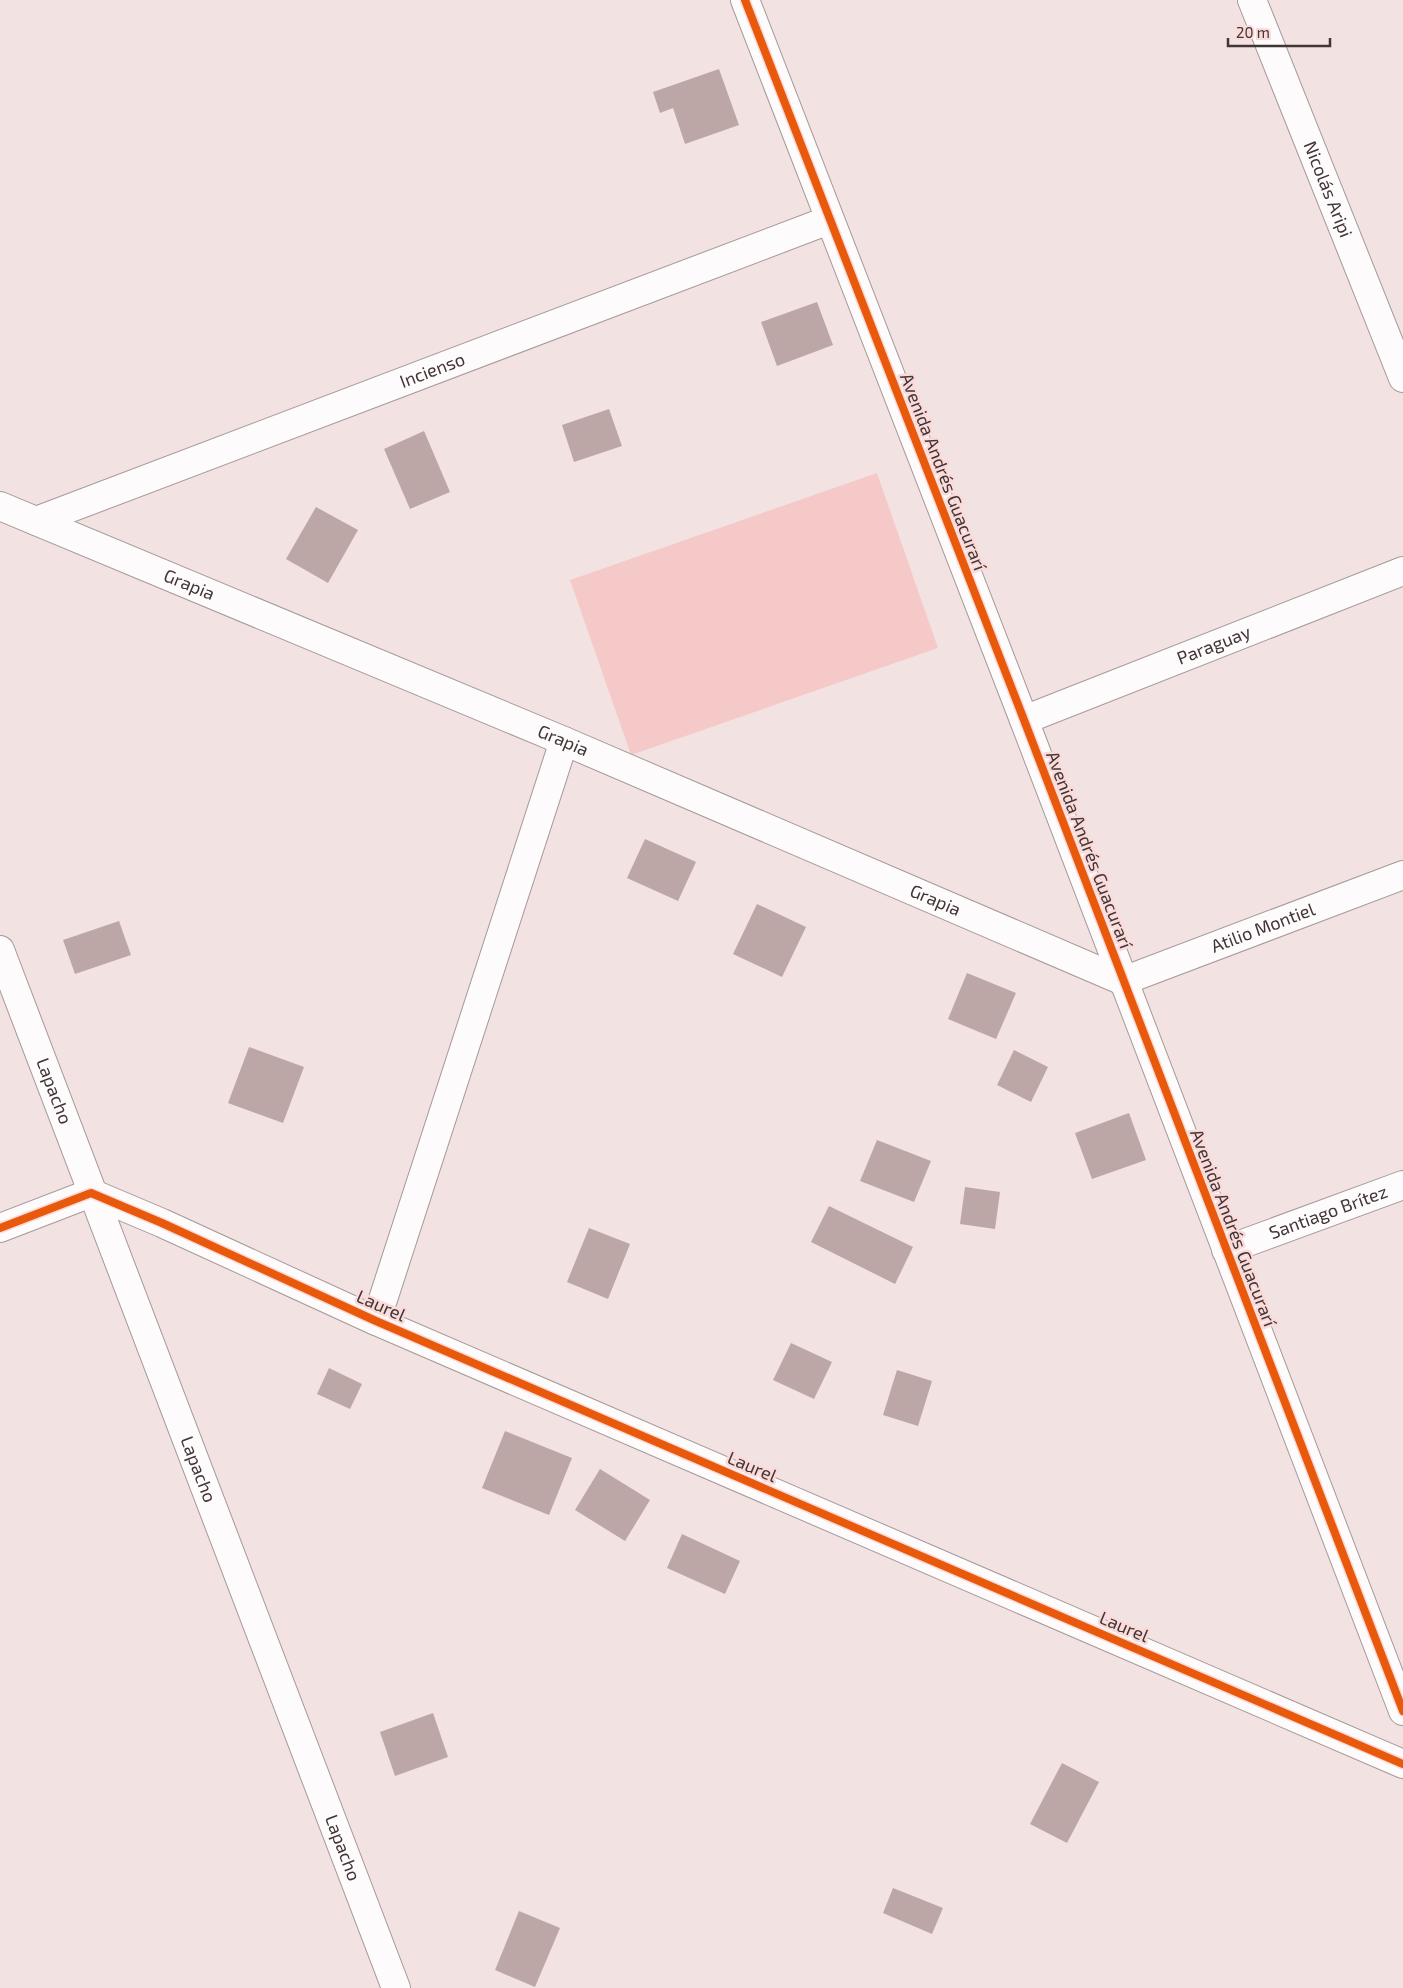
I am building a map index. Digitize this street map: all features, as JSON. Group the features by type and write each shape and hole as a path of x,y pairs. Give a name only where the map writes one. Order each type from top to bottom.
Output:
{"street":[{"name":"Avenida Andrés Guacurarí","path":"745,0 1024,720 1226,1250 1392,1651 1403,1711"},
{"name":"Nicolás Aripi","path":"1252,0 1403,378"},
{"name":"Incienso","path":"36,521 829,220"},
{"name":"Grapia","path":"0,506 564,741 1122,981"},
{"name":"Paraguay","path":"1024,720 1403,571"},
{"path":"376,1322 564,741"},
{"name":"Atilio Montiel","path":"1122,981 1403,875"},
{"name":"Lapacho","path":"0,950 396,1988"},
{"name":"Santiago Brítez","path":"1226,1250 1403,1185"},
{"path":"0,1228 92,1193"},
{"name":"Laurel","path":"92,1193 162,1223 376,1322 1403,1764"}],"shaded area":[{"path":"877,473 938,648 631,755 570,580"}],"building":[{"path":"719,69 739,125 685,144 673,108 660,113 653,92"},
{"path":"817,302 833,345 777,366 761,322"},
{"path":"609,409 622,446 574,462 562,425"},
{"path":"424,431 450,492 410,509 384,449"},
{"path":"316,507 358,530 328,583 286,559"},
{"path":"645,839 696,862 678,901 627,878"},
{"path":"757,904 806,927 782,977 733,954"},
{"path":"119,921 131,955 75,974 63,940"},
{"path":"967,973 1016,993 996,1039 948,1019"},
{"path":"249,1047 304,1067 283,1123 228,1103"},
{"path":"1014,1050 1048,1067 1031,1102 997,1085"},
{"path":"1129,1113 1146,1160 1092,1179 1075,1133"},
{"path":"877,1140 931,1161 914,1202 860,1181"},
{"path":"965,1187 1000,1192 995,1229 960,1224"},
{"path":"829,1206 913,1247 895,1284 811,1242"},
{"path":"589,1228 630,1244 608,1299 567,1282"},
{"path":"791,1343 832,1362 814,1399 773,1380"},
{"path":"329,1368 362,1384 350,1409 317,1394"},
{"path":"897,1370 932,1381 918,1426 883,1415"},
{"path":"505,1431 572,1458 549,1515 482,1488"},
{"path":"600,1469 650,1500 625,1541 575,1510"},
{"path":"682,1534 740,1561 725,1594 667,1568"},
{"path":"433,1713 448,1757 395,1776 380,1732"},
{"path":"1062,1763 1099,1782 1067,1843 1030,1824"},
{"path":"893,1888 943,1908 932,1934 883,1913"},
{"path":"519,1911 560,1928 535,1987 495,1970"}],"cycle path":[{"path":"745,0 1024,720 1403,1711"},
{"path":"0,1228 91,1193 162,1223 376,1321 1403,1764"}]}
